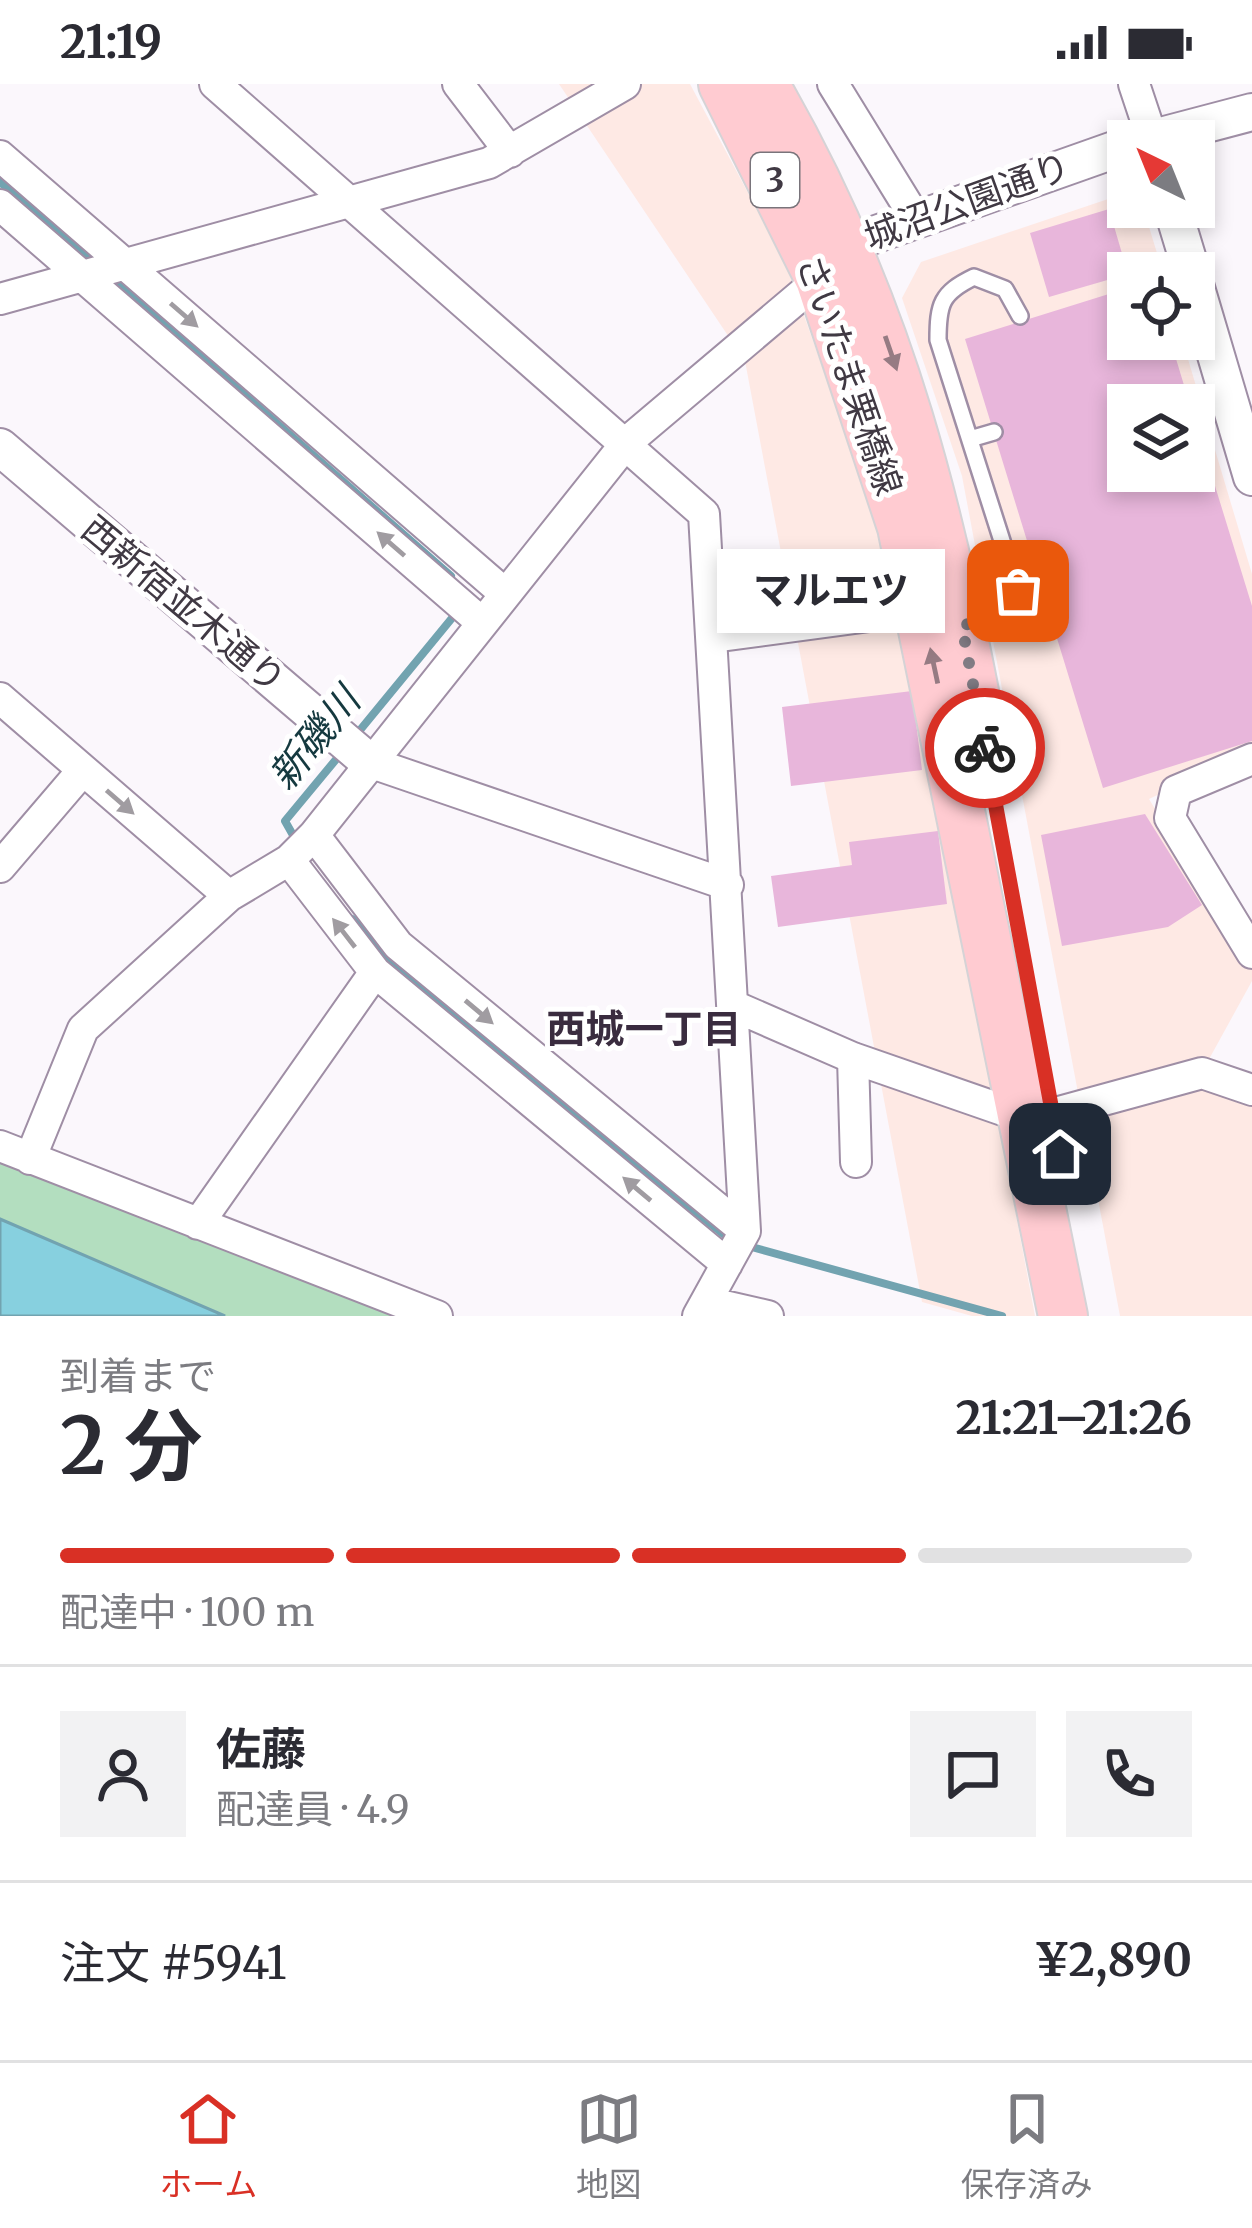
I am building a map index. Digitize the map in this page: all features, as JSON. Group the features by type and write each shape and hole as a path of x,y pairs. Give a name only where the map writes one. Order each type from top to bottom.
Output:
{"main road":[{"name":"さいたま栗橋線","path":"724,84 834,261"},
{"name":"さいたま栗橋線","path":"764,84 834,261 884,465 942,617 1038,1115 1090,1316"},
{"name":"さいたま栗橋線","path":"1038,1115 1063,1316"}],"street":[{"path":"215,84 704,514 736,1007 745,1231 703,1309 768,1316"},
{"path":"458,84 510,152"},
{"path":"0,299 351,202 510,152 625,84"},
{"path":"833,84 916,219"},
{"path":"1134,84 1140,120"},
{"name":"城沼公園通り","path":"1215,122 1252,112"},
{"name":"城沼公園通り","path":"834,261 916,219 1107,153"},
{"path":"0,156 503,592"},
{"path":"0,205 480,621"},
{"path":"29,1159 83,1029 229,896 289,860 314,835 355,750 480,621 627,442 834,261"},
{"path":"1215,352 1252,477"},
{"name":"西新宿並木通り","path":"0,447 355,750"},
{"path":"713,637 942,617"},
{"path":"0,698 229,896"},
{"path":"355,750 728,885"},
{"path":"1252,759 1176,791 1170,818 1252,953"},
{"path":"0,867 83,770"},
{"path":"314,835 398,945 745,1231"},
{"path":"289,860 375,972 727,1264"},
{"path":"198,1224 375,972"},
{"path":"736,1007 853,1058 1038,1115 1202,1073 1252,1090"},
{"path":"853,1058 856,1162"},
{"path":"0,1146 437,1316"}],"lane":[{"path":"942,617 1005,612 1018,591 938,340 938,304 949,289 974,277 1005,289 1020,316"},
{"path":"970,439 994,432"}],"shaded area":[{"path":"559,84 690,84 785,262 872,507 915,677 1035,1316 972,1316 922,1302 745,361"},
{"path":"1107,199 1107,228 1149,228 1157,252 1107,252 1107,360 1188,360 1195,384 1107,384 1107,492 1215,492 1215,450 1252,574 1252,750 1149,799 1252,970 1252,981 1208,1061 1252,1077 1252,1316 1120,1316 962,476 902,298 921,262"}],"green space":[{"path":"0,1160 403,1316 225,1316 0,1219"}],"water":[{"path":"0,1219 225,1316 0,1316"}],"building":[{"path":"1107,210 1107,228 1115,228 1122,252 1107,252 1107,280 1049,297 1030,233"},
{"path":"1107,295 1107,360 1176,360 1184,384 1107,384 1107,492 1215,492 1215,486 1252,606 1252,741 1103,788 965,339"},
{"path":"912,691 922,770 791,786 782,707"},
{"path":"1145,814 1202,905 1168,927 1062,946 1041,835"},
{"path":"938,831 947,904 778,927 771,876 852,865 849,842"}],"waterway":[{"name":"新磯川","path":"0,182 94,264"},
{"name":"新磯川","path":"110,277 451,576"},
{"name":"新磯川","path":"356,735 457,612"},
{"name":"新磯川","path":"298,844 285,821 343,751"},
{"name":"新磯川","path":"352,919 396,969 733,1242"},
{"name":"新磯川","path":"748,1246 1002,1316"}],"way so far":[{"path":"985,748 962,626 1005,612 1018,591"}],"place":[{"name":"マルエツ","path":"1018,591"}],"district":[{"name":"西城一丁目","path":"644,1029"}],"route":[{"path":"985,748 1060,1154"}]}
